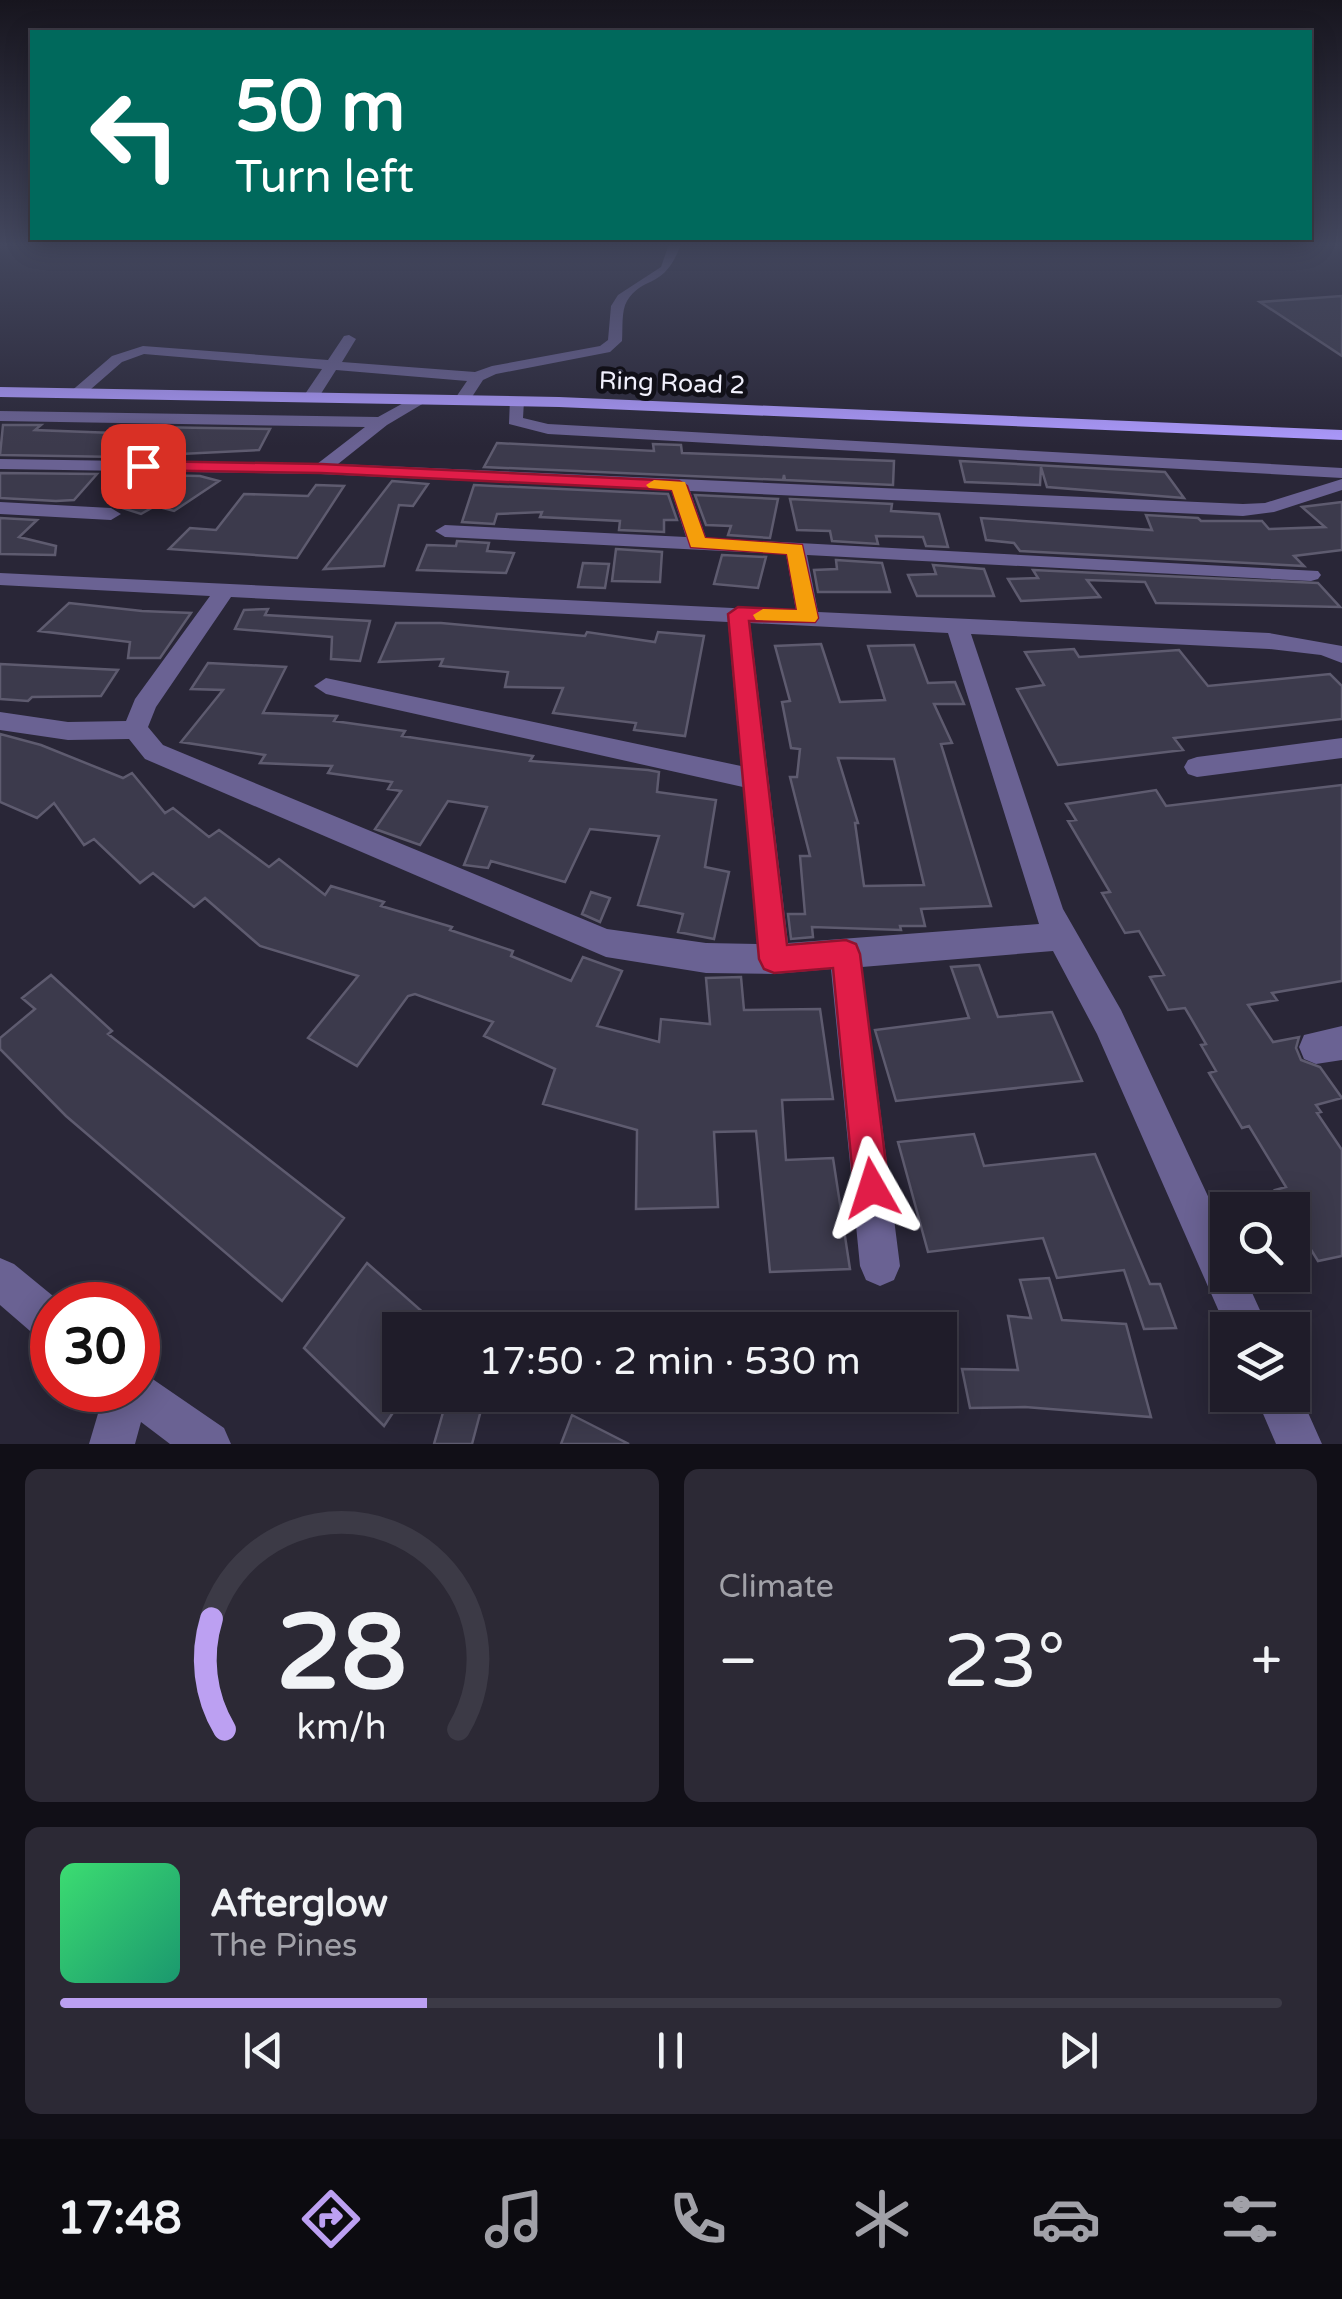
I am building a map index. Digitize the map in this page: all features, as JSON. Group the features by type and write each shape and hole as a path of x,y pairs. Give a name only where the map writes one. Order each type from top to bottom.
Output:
{"main road":[{"name":"Ring Road 2","path":"0,392 516,401 1342,435"}],"street":[{"path":"77,393 117,359 143,350 477,377 492,370 604,349 618,336 618,311"},
{"path":"312,398 349,340"},
{"path":"462,400 477,377"},
{"path":"321,468 418,400"},
{"path":"516,401 515,421 548,429 1342,472"},
{"path":"0,416 382,422"},
{"path":"0,464 321,468 1244,510 1267,508 1342,484"},
{"path":"679,486 698,544"},
{"path":"0,508 111,514"},
{"path":"444,530 1311,575"},
{"path":"795,548 808,618"},
{"path":"0,578 1269,641 1325,648 1342,656"},
{"path":"135,730 144,705 226,588"},
{"path":"738,614 774,959"},
{"path":"958,625 1049,914 1109,1022 1240,1312"},
{"path":"326,686 756,780"},
{"path":"0,721 75,734 135,730"},
{"path":"135,730 154,752 606,943 706,958 774,959 1061,936"},
{"path":"1197,766 1342,748"},
{"path":"846,954 880,1266"},
{"path":"0,1278 30,1303"},
{"path":"160,1408 208,1444"},
{"path":"112,1444 121,1412"},
{"path":"1285,1412 1299,1444"}],"building":[{"path":"1274,311 1342,311 1342,356"},
{"path":"3,425 141,434 146,427 270,429 259,450 120,457 0,455"},
{"path":"497,443 654,451 653,444 681,445 682,453 894,461 893,485 785,480 784,475 783,480 484,467"},
{"path":"960,461 1165,472 1184,498 1047,487 1041,467 1040,485 965,482"},
{"path":"0,473 97,474 74,500 56,501 0,498"},
{"path":"152,475 200,476 219,481 174,511 155,506 141,514 113,505"},
{"path":"392,481 428,484 413,506 399,505 384,566 324,569"},
{"path":"316,485 344,486 297,558 169,549 190,528 216,530 244,494 308,496"},
{"path":"474,485 668,494 677,520 664,520 664,532 619,530 620,521 540,517 542,512 497,514 494,524 462,522"},
{"path":"695,495 778,499 770,538 728,535 731,526 706,525"},
{"path":"790,499 892,504 891,511 939,514 948,547 926,546 923,537 876,536 878,544 832,541 830,531 797,530"},
{"path":"1342,502 1342,550 1294,556 1304,566 1020,551 1014,543 986,540 981,518 1152,530 1146,515 1201,521 1262,521 1269,529 1325,527 1302,507"},
{"path":"0,518 37,520 19,537 56,546 55,555 0,554"},
{"path":"457,541 489,543 487,551 514,553 506,573 417,570 427,545 456,546"},
{"path":"616,549 662,552 660,582 612,581"},
{"path":"722,555 766,557 758,588 714,584"},
{"path":"836,560 882,563 890,592 818,592 814,570 837,569"},
{"path":"583,563 609,564 605,588 578,587"},
{"path":"933,565 984,569 994,596 917,596 908,575 936,574"},
{"path":"1033,570 1318,583 1340,607 1156,603 1145,582 1087,580 1100,597 1021,601 1008,579 1038,578"},
{"path":"69,603 191,613 160,658 128,658 130,642 39,631"},
{"path":"268,609 265,615 370,621 360,661 331,659 332,637 235,629 244,610"},
{"path":"396,623 441,623 585,636 587,632 655,642 658,632 704,636 685,736 634,730 636,723 553,713 563,688 505,687 508,672 440,666 443,659 379,662"},
{"path":"821,644 840,702 885,700 868,646 914,645 928,683 955,682 964,704 934,704 952,743 941,744 991,906 921,909 925,926 900,926 901,930 812,927 813,937 791,939 788,914 805,914 800,856 810,856 790,777 797,777 800,749 791,748 782,702 790,701 775,646","holes":["838,758 894,759 924,885 864,886 858,823"]},
{"path":"1074,649 1079,657 1179,650 1208,686 1330,674 1342,686 1342,719 1174,738 1183,750 1058,765 1017,689 1044,685 1025,652"},
{"path":"208,663 286,667 263,713 337,716 334,721 405,731 402,736 533,756 530,761 659,772 657,792 716,800 705,867 729,872 714,939 678,932 683,914 638,905 659,836 590,829 565,882 491,861 488,868 464,865 487,807 448,801 420,845 375,829 401,791 388,789 392,782 328,773 332,766 260,763 265,755 181,742 223,690 191,689"},
{"path":"0,664 118,670 101,696 32,697 28,701 0,699"},
{"path":"0,734 41,745 123,778 132,773 165,813 173,808 209,837 219,830 269,867 279,859 325,895 331,886 384,902 381,906 452,927 450,930 513,951 511,956 571,981 583,957 622,971 597,1026 659,1042 661,1019 710,1024 706,978 741,977 744,1010 820,1009 833,1099 782,1100 786,1160 833,1158 850,1269 770,1272 756,1131 714,1132 718,1207 636,1209 637,1130 543,1104 555,1069 484,1036 493,1022 415,994 408,996 357,1066 308,1038 358,976 260,946 205,898 194,907 153,873 140,883 94,839 84,845 54,803 37,818 0,802"},
{"path":"1342,785 1342,981 1272,993 1277,1000 1248,1005 1273,1042 1299,1037 1296,1048 1301,1060 1320,1067 1342,1098 1316,1105 1321,1112 1317,1113 1342,1150 1342,1256 1318,1261 1310,1248 1310,1192 1276,1192 1286,1187 1249,1126 1242,1128 1209,1073 1216,1071 1185,1008 1168,1010 1150,977 1164,975 1139,931 1125,933 1102,893 1110,892 1068,821 1076,820 1066,804 1156,790 1166,806"},
{"path":"591,892 610,898 600,922 582,914"},
{"path":"979,965 998,1017 1052,1012 1082,1081 896,1101 875,1030 969,1018 951,967"},
{"path":"51,975 112,1031 108,1034 344,1218 282,1301 66,1116 0,1049 0,1038 35,1009 22,998"},
{"path":"974,1134 984,1166 1095,1154 1150,1284 1160,1284 1176,1328 1144,1329 1124,1270 1057,1278 1043,1238 928,1252 898,1142"},
{"path":"367,1263 423,1312 382,1312 382,1412 393,1412 384,1426 304,1348"},
{"path":"1049,1278 1062,1320 1126,1324 1151,1417 1025,1407 970,1408 962,1369 1018,1370 1008,1316 1031,1318 1020,1280"},
{"path":"443,1412 480,1412 472,1444 434,1444"},
{"path":"572,1415 629,1444 561,1444"}],"slow traffic":[{"path":"654,485 679,486 698,544 795,548 808,618 763,615"}],"route":[{"path":"143,466 321,468 679,486 698,544 795,548 808,618 738,614 774,959 846,954 872,1188"}]}
